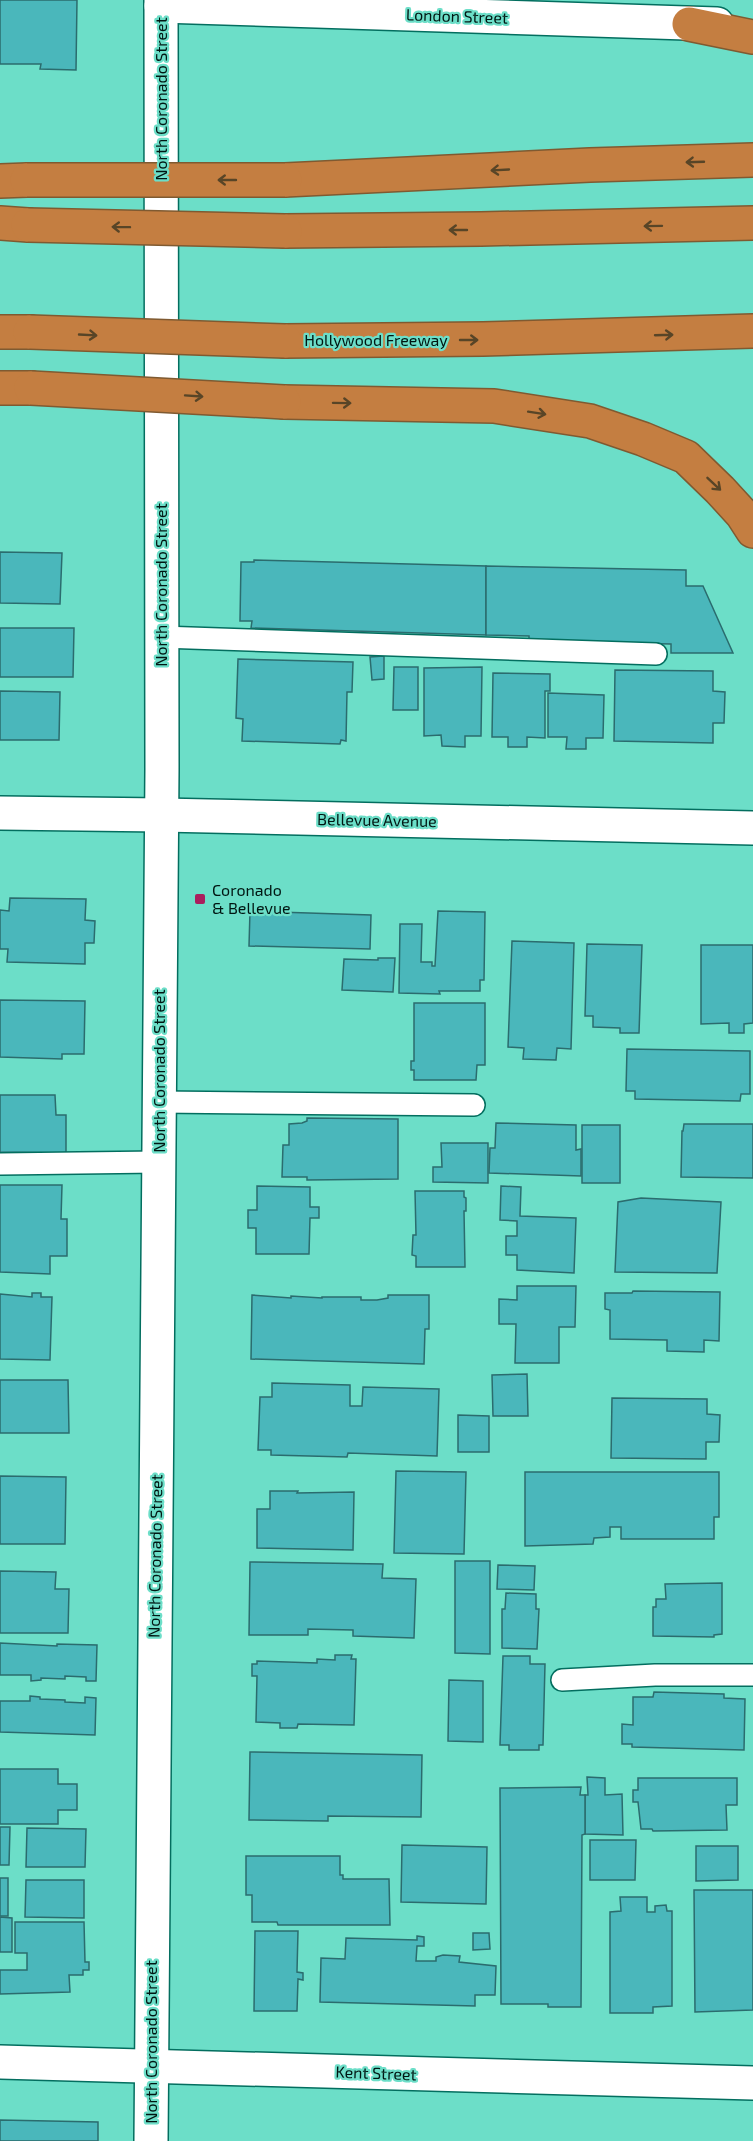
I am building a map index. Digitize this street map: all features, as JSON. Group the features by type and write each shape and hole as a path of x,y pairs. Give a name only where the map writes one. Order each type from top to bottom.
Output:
{"highway":[{"path":"688,24 753,37"},
{"path":"13,181 285,180 590,165 753,160"},
{"path":"14,224 285,231 753,223"},
{"name":"Hollywood Freeway","path":"15,332 285,341 483,339 753,331"},
{"path":"15,388 284,402 494,406 590,421 643,439 686,458 720,489 742,514 753,531"}],"street":[{"name":"London Street","path":"161,3 753,25"},
{"name":"North Coronado Street","path":"151,2141 162,815 161,3"},
{"name":"Bellevue Avenue","path":"0,813 753,828"},
{"name":"Kent Street","path":"0,2062 753,2083"}],"lane":[{"path":"161,637 656,654"},
{"path":"159,1102 474,1105"},
{"path":"0,1164 159,1162"},
{"path":"562,1680 655,1675 753,1675"}],"building":[{"path":"0,0 77,0 76,70 40,69 41,64 0,64"},
{"path":"0,552 62,553 60,604 0,603"},
{"path":"254,560 486,566 486,635 251,628 252,621 240,621 241,562 254,562"},
{"path":"486,566 686,570 686,586 703,586 733,653 671,653 671,644 529,641 529,636 486,635"},
{"path":"0,628 74,628 73,677 0,677"},
{"path":"384,656 384,679 372,680 370,657"},
{"path":"238,659 353,662 352,692 347,692 346,741 341,740 340,744 242,741 243,719 236,718"},
{"path":"394,667 418,667 418,710 393,710"},
{"path":"482,667 481,736 465,736 465,747 442,746 441,735 424,736 424,668"},
{"path":"615,670 713,671 713,691 725,692 724,723 713,723 713,743 614,741"},
{"path":"493,673 550,674 550,691 545,691 545,738 527,737 527,747 508,747 508,737 492,737"},
{"path":"0,691 60,692 59,740 0,740"},
{"path":"548,693 604,695 603,738 586,738 586,749 566,749 567,737 548,737"},
{"path":"10,898 86,899 85,920 95,921 94,943 85,943 85,964 7,962 8,949 0,949 0,910 9,911"},
{"path":"250,911 371,915 370,949 249,946"},
{"path":"438,911 485,912 484,980 480,980 480,991 439,991 440,994 399,993 400,924 422,924 421,962 432,962 432,966 435,966"},
{"path":"512,941 574,943 571,1049 557,1048 556,1060 523,1059 524,1048 508,1047"},
{"path":"587,944 642,945 639,1033 620,1033 620,1028 593,1027 593,1016 585,1016"},
{"path":"701,945 753,945 753,1023 744,1024 744,1033 729,1033 729,1023 701,1024"},
{"path":"378,958 395,958 393,992 342,990 344,959 378,960"},
{"path":"0,1000 85,1001 84,1054 62,1054 62,1059 0,1057"},
{"path":"414,1003 485,1003 485,1065 477,1065 476,1080 414,1080 411,1061 414,1061"},
{"path":"627,1049 750,1051 750,1094 741,1094 740,1101 635,1099 635,1091 626,1091"},
{"path":"0,1095 55,1095 56,1115 66,1115 66,1153 0,1152"},
{"path":"307,1118 398,1119 398,1179 307,1180 307,1177 282,1177 283,1145 289,1145 289,1124 302,1123 307,1121"},
{"path":"496,1123 576,1125 576,1150 581,1149 581,1176 489,1173 490,1148 495,1148"},
{"path":"684,1124 753,1124 753,1178 681,1177"},
{"path":"582,1125 620,1125 620,1183 582,1183"},
{"path":"441,1143 488,1143 488,1183 433,1182 433,1167 442,1167"},
{"path":"0,1185 62,1185 61,1219 67,1219 67,1256 50,1256 50,1274 0,1272"},
{"path":"257,1186 310,1187 310,1207 319,1207 319,1218 310,1218 309,1254 256,1254 256,1228 248,1228 248,1210 257,1210"},
{"path":"501,1186 521,1187 520,1216 576,1218 574,1273 517,1270 517,1255 506,1255 506,1236 517,1236 517,1221 500,1220"},
{"path":"415,1191 464,1191 466,1198 466,1211 464,1211 465,1267 416,1267 416,1256 412,1255 413,1235 416,1235"},
{"path":"641,1198 721,1202 717,1273 615,1272 618,1202"},
{"path":"517,1286 576,1286 575,1327 559,1327 559,1363 515,1363 516,1324 499,1324 499,1299 517,1300"},
{"path":"633,1291 720,1292 719,1341 704,1340 704,1352 667,1351 667,1340 610,1339 610,1310 605,1309 605,1293 632,1293"},
{"path":"32,1293 41,1293 41,1297 52,1297 50,1360 0,1359 0,1294 32,1297"},
{"path":"252,1295 291,1298 291,1296 361,1297 361,1300 377,1300 388,1298 388,1295 429,1295 429,1329 425,1329 424,1364 251,1359"},
{"path":"527,1374 528,1416 493,1416 492,1375"},
{"path":"0,1380 68,1380 69,1433 0,1433"},
{"path":"272,1383 350,1385 350,1406 362,1406 363,1387 439,1389 437,1456 348,1453 347,1457 271,1455 271,1450 258,1450 260,1397 272,1397"},
{"path":"612,1398 707,1399 707,1414 720,1415 719,1442 706,1442 706,1459 611,1458"},
{"path":"458,1415 489,1416 489,1452 458,1452"},
{"path":"396,1471 466,1472 464,1554 394,1553"},
{"path":"525,1472 719,1472 719,1517 714,1517 714,1539 621,1539 621,1527 610,1527 610,1537 594,1538 593,1544 525,1546"},
{"path":"0,1476 66,1477 65,1544 0,1544"},
{"path":"270,1491 354,1492 353,1550 257,1548 257,1509 270,1509"},
{"path":"455,1561 490,1561 490,1654 455,1653"},
{"path":"250,1562 383,1564 382,1578 416,1579 414,1638 353,1636 353,1630 308,1629 308,1635 249,1635"},
{"path":"498,1565 535,1566 534,1590 497,1589"},
{"path":"0,1571 56,1572 55,1589 69,1589 68,1633 0,1633"},
{"path":"722,1583 722,1634 714,1635 714,1637 653,1636 653,1607 656,1607 656,1599 666,1599 665,1584"},
{"path":"506,1593 536,1594 536,1609 539,1609 537,1649 502,1648 502,1609 505,1609"},
{"path":"0,1643 57,1646 57,1644 97,1645 96,1681 86,1681 86,1677 65,1676 65,1679 41,1678 41,1680 31,1681 31,1675 0,1675"},
{"path":"335,1655 352,1655 351,1659 356,1659 354,1725 298,1724 297,1728 280,1728 280,1723 256,1722 257,1676 252,1676 252,1664 257,1664 257,1661 317,1663 317,1659 335,1660"},
{"path":"503,1656 530,1656 530,1664 545,1664 543,1745 539,1745 539,1750 509,1750 509,1745 500,1745"},
{"path":"449,1680 483,1681 483,1742 448,1741"},
{"path":"654,1692 724,1694 724,1698 745,1699 744,1750 632,1747 632,1744 622,1744 622,1724 633,1725 633,1697 653,1697"},
{"path":"30,1696 85,1703 85,1697 96,1698 95,1735 0,1732 0,1701 30,1701"},
{"path":"250,1752 422,1755 421,1817 328,1816 328,1821 249,1820"},
{"path":"0,1769 58,1769 58,1784 77,1784 77,1810 58,1810 58,1824 0,1824"},
{"path":"587,1777 605,1778 605,1795 622,1794 623,1835 585,1834"},
{"path":"638,1778 737,1778 737,1805 726,1805 727,1830 653,1831 652,1829 641,1829 638,1802 633,1802 633,1790 638,1790"},
{"path":"581,1787 580,1795 585,1795 585,1834 582,1835 581,2007 501,2004 500,1788"},
{"path":"0,1827 10,1827 9,1865 0,1865"},
{"path":"27,1828 86,1829 85,1867 26,1867"},
{"path":"590,1840 636,1840 635,1880 590,1880"},
{"path":"402,1845 487,1847 486,1904 401,1902"},
{"path":"696,1846 738,1846 738,1880 696,1881"},
{"path":"246,1856 340,1856 340,1875 343,1875 343,1879 389,1879 390,1925 278,1925 277,1922 252,1922 252,1895 246,1895"},
{"path":"0,1878 8,1878 8,1916 0,1916"},
{"path":"26,1880 84,1880 84,1918 25,1917"},
{"path":"694,1890 753,1890 753,2010 695,2012"},
{"path":"620,1897 647,1897 647,1912 655,1912 655,1906 666,1905 667,1911 672,1911 672,2006 653,2007 653,2013 610,2013 610,1912 621,1911"},
{"path":"0,1917 12,1918 12,1952 0,1952"},
{"path":"15,1922 84,1922 85,1962 89,1962 89,1970 83,1970 83,1975 69,1975 70,1992 0,1994 0,1970 27,1970 27,1953 15,1953"},
{"path":"255,1931 298,1931 297,1972 303,1973 303,1980 298,1979 297,2011 254,2011"},
{"path":"473,1933 489,1933 490,1949 473,1950"},
{"path":"417,1936 424,1937 424,1946 417,1946 416,1961 436,1961 436,1957 443,1955 460,1956 459,1962 496,1966 495,1995 475,1995 475,2006 320,2002 321,1958 345,1959 346,1938 417,1940"},
{"path":"0,2120 98,2122 98,2141 0,2141"}],"place":[{"name":"Coronado & Bellevue","path":"200,899"}]}
